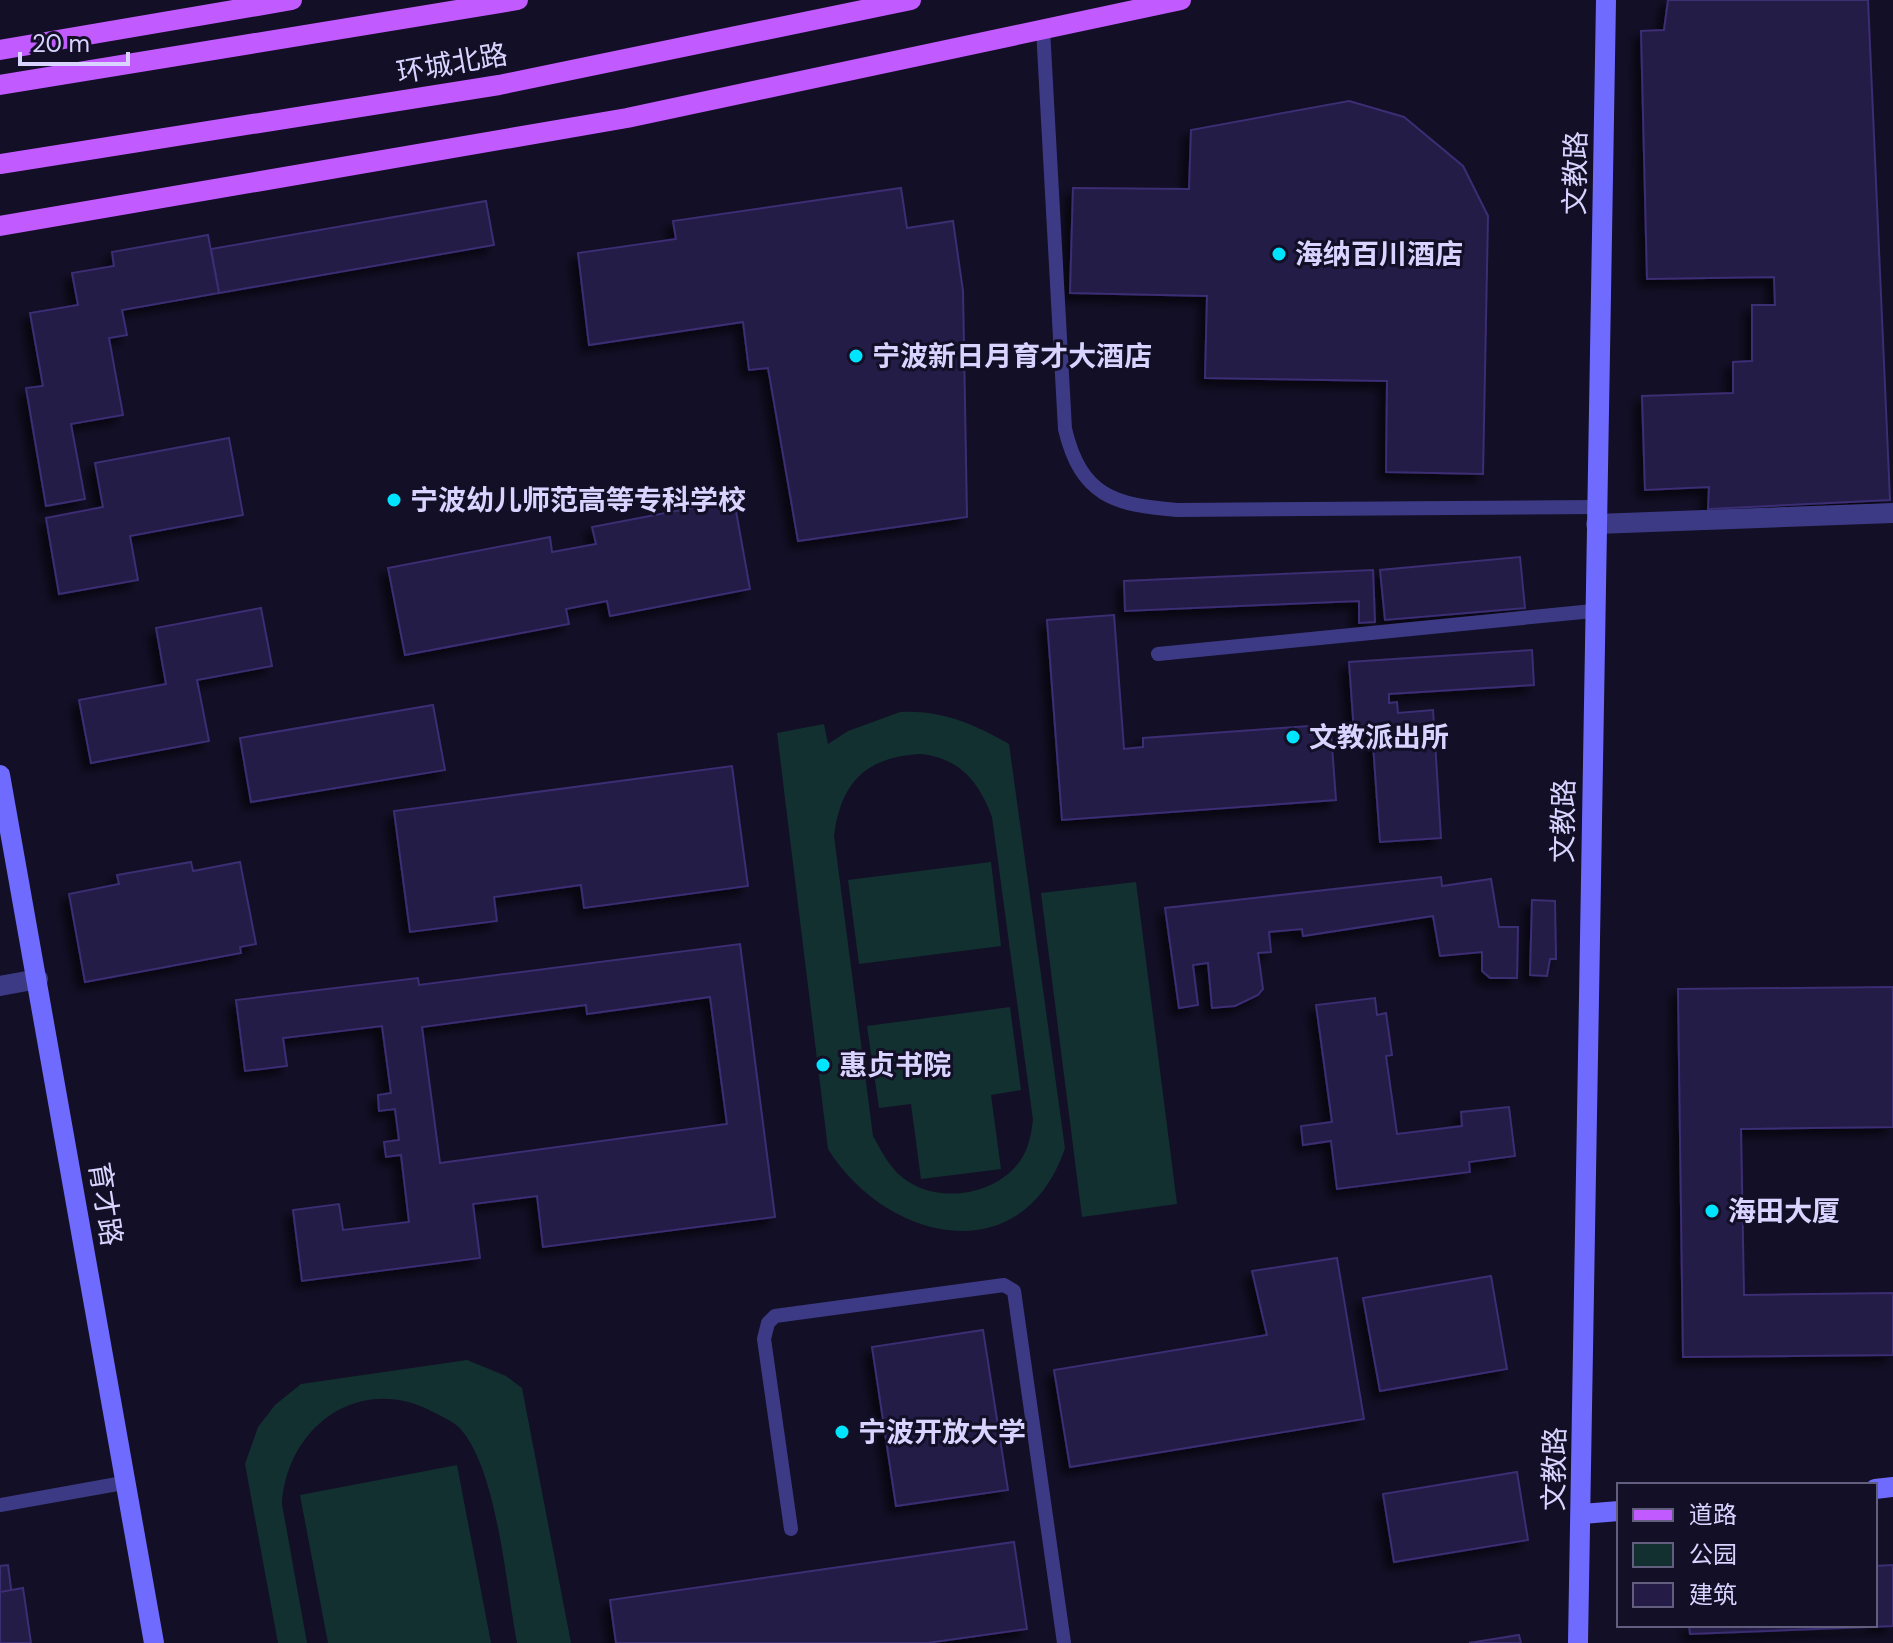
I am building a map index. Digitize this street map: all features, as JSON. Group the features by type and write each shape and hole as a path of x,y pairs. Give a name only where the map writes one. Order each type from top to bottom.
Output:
{"main road":[{"path":"0,50 292,0"},
{"name":"环城北路","path":"0,85 518,0"},
{"name":"环城北路","path":"0,164 499,85 911,0"},
{"path":"0,226 627,118 1181,0"}],"street":[{"name":"文教路","path":"1578,1643 1593,611 1606,0"},
{"path":"1597,516 1893,513"},
{"name":"育才路","path":"0,775 38,979 123,1483 154,1643"},
{"path":"0,986 38,979"},
{"path":"1582,1514 1617,1511"}],"lane":[{"path":"1043,29 1065,429 1071,454 1082,476 1100,493 1142,507 1177,510 1597,516"},
{"path":"1158,654 1593,611"},
{"path":"791,1529 764,1339 768,1323 775,1316 1004,1285 1014,1291 1064,1643"},
{"path":"0,1505 123,1483"}],"green space":[{"path":"900,712 930,713 983,730 1009,744 1065,1148 1045,1188 1019,1214 987,1228 953,1231 918,1223 884,1206 853,1181 828,1149 777,733 824,724 828,744 848,731","holes":["920,754 934,756 957,766 966,774 981,793 992,817 1033,1120 1026,1151 1009,1173 996,1182 964,1193 931,1191 916,1186 897,1173 873,1136 834,836 843,801 859,776 885,760"]},
{"path":"991,862 1001,946 859,964 848,880"},
{"path":"1136,882 1177,1204 1082,1217 1041,893"},
{"path":"1010,1007 1021,1090 991,1095 1001,1169 921,1179 911,1104 879,1108 867,1026"},
{"path":"467,1360 506,1376 522,1388 571,1643 517,1643 493,1503 475,1451 463,1432 454,1423 433,1412 406,1402 379,1399 354,1403 332,1414 313,1430 297,1451 287,1476 282,1504 307,1643 278,1643 245,1464 258,1427 275,1405 301,1384"},
{"path":"457,1465 491,1643 328,1643 300,1495"}],"building":[{"path":"1668,0 1868,0 1890,500 1708,509 1709,487 1645,490 1642,396 1733,393 1733,362 1752,361 1752,305 1775,305 1774,277 1647,279 1641,31 1664,30"},
{"name":"海纳百川酒店","path":"1349,101 1404,117 1463,166 1488,216 1483,474 1386,472 1387,381 1205,378 1207,296 1070,293 1073,188 1189,189 1191,130"},
{"name":"宁波新日月育才大酒店","path":"901,188 907,228 953,221 963,291 967,517 798,541 768,368 749,370 743,322 589,345 578,253 676,239 673,221"},
{"path":"486,201 494,245 219,293 211,249"},
{"path":"208,235 219,293 122,310 127,335 109,338 123,415 71,424 85,499 46,506 26,388 43,386 30,313 78,305 72,273 114,266 112,252"},
{"path":"229,438 243,515 130,536 138,580 59,594 46,518 103,507 95,463"},
{"path":"734,500 750,589 610,616 607,601 566,609 569,624 405,655 388,568 550,537 552,552 596,544 592,527"},
{"path":"1520,557 1525,608 1385,620 1380,570"},
{"path":"1373,570 1375,622 1359,623 1359,601 1125,611 1124,581"},
{"path":"261,608 272,666 197,680 209,741 91,763 79,700 166,684 156,628"},
{"path":"1114,615 1124,749 1143,747 1143,738 1309,726 1310,734 1331,733 1336,800 1062,820 1047,620"},
{"path":"1532,650 1534,685 1389,694 1389,703 1397,702 1398,713 1433,710 1441,838 1380,842 1372,730 1354,732 1349,662"},
{"path":"433,705 445,770 251,802 240,738"},
{"path":"732,766 748,886 584,908 581,885 494,897 497,921 410,932 394,811"},
{"path":"191,862 193,871 240,862 256,944 240,947 241,953 85,982 69,894 119,884 117,875"},
{"path":"1441,877 1442,886 1491,879 1499,927 1518,927 1517,978 1490,978 1482,971 1482,952 1440,956 1433,916 1303,936 1302,929 1269,932 1271,952 1258,953 1263,989 1258,995 1235,1006 1212,1008 1208,963 1193,965 1198,1005 1179,1008 1165,908"},
{"path":"1532,900 1555,901 1556,959 1550,959 1547,976 1530,975"},
{"path":"740,944 775,1217 543,1247 537,1196 473,1204 480,1258 302,1281 293,1210 339,1204 343,1230 409,1222 401,1155 386,1157 384,1142 399,1140 395,1109 379,1111 378,1095 391,1093 382,1026 283,1038 287,1066 245,1071 236,1000 418,978 419,985","holes":["710,997 727,1124 440,1163 422,1027 586,1005 587,1014"]},
{"name":"海田大厦","path":"1893,987 1893,1127 1741,1129 1744,1295 1893,1293 1893,1355 1683,1357 1678,989"},
{"path":"1375,998 1377,1015 1386,1013 1392,1055 1386,1056 1397,1134 1462,1126 1461,1112 1509,1107 1515,1156 1469,1162 1470,1172 1337,1189 1331,1141 1303,1145 1301,1126 1332,1122 1316,1005"},
{"path":"1337,1258 1364,1419 1070,1467 1054,1370 1267,1335 1252,1271"},
{"path":"1491,1276 1507,1369 1380,1391 1363,1298"},
{"path":"983,1330 1008,1490 896,1506 872,1347"},
{"path":"1517,1472 1528,1540 1394,1562 1383,1494"},
{"path":"1014,1542 1027,1629 927,1643 616,1643 610,1600"},
{"path":"8,1565 18,1643 0,1643 0,1566"},
{"path":"1893,1565 1893,1626 1877,1627 1877,1566"},
{"path":"23,1588 31,1643 0,1643 0,1592"},
{"path":"1689,1627 1868,1627 1690,1634"},
{"path":"1519,1635 1521,1643 1469,1643"}],"place":[{"name":"海纳百川酒店","path":"1279,254"},
{"name":"宁波新日月育才大酒店","path":"856,356"},
{"name":"宁波幼儿师范高等专科学校","path":"394,500"},
{"name":"文教派出所","path":"1293,737"},
{"name":"惠贞书院","path":"823,1065"},
{"name":"海田大厦","path":"1712,1211"},
{"name":"宁波开放大学","path":"842,1432"}]}
